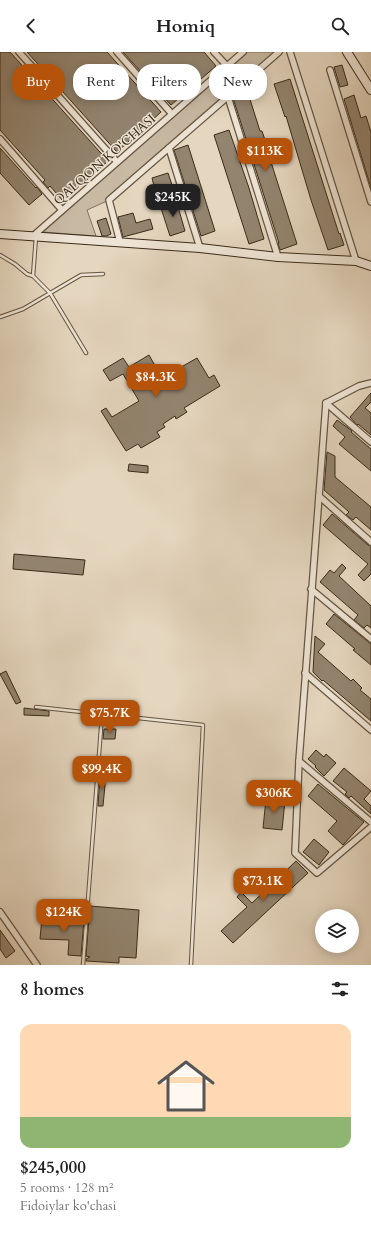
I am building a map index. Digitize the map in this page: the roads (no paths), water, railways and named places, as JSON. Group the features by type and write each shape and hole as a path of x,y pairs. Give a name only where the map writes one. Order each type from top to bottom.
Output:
{"street":[{"path":"20,52 117,162"},
{"path":"117,52 172,114"},
{"path":"214,52 225,64"},
{"name":"QALQON KO'CHASI","path":"229,64 243,52"},
{"path":"265,64 279,52"},
{"path":"290,52 356,261"},
{"path":"347,52 371,90"},
{"path":"330,70 371,202"},
{"name":"QALQON KO'CHASI","path":"34,236 209,82"},
{"path":"120,242 109,200 225,100"},
{"path":"229,100 278,257"},
{"path":"0,140 62,210"},
{"path":"169,148 200,248"},
{"path":"0,234 200,248 278,257 356,261 371,266"},
{"path":"326,403 359,386 371,383"},
{"path":"326,403 371,442"},
{"path":"326,403 298,761 295,853 317,873 371,827"},
{"path":"319,496 371,542"},
{"path":"312,589 371,639"},
{"path":"305,673 371,730"},
{"path":"298,761 371,822"},
{"path":"0,912 37,965"}],"lane":[{"path":"33,276 34,236"},
{"path":"0,256 15,264 26,274 33,276 50,294 86,353"},
{"path":"0,317 23,309 81,275 103,274"},
{"path":"36,707 203,725 191,965"},
{"path":"83,965 102,715"}]}
